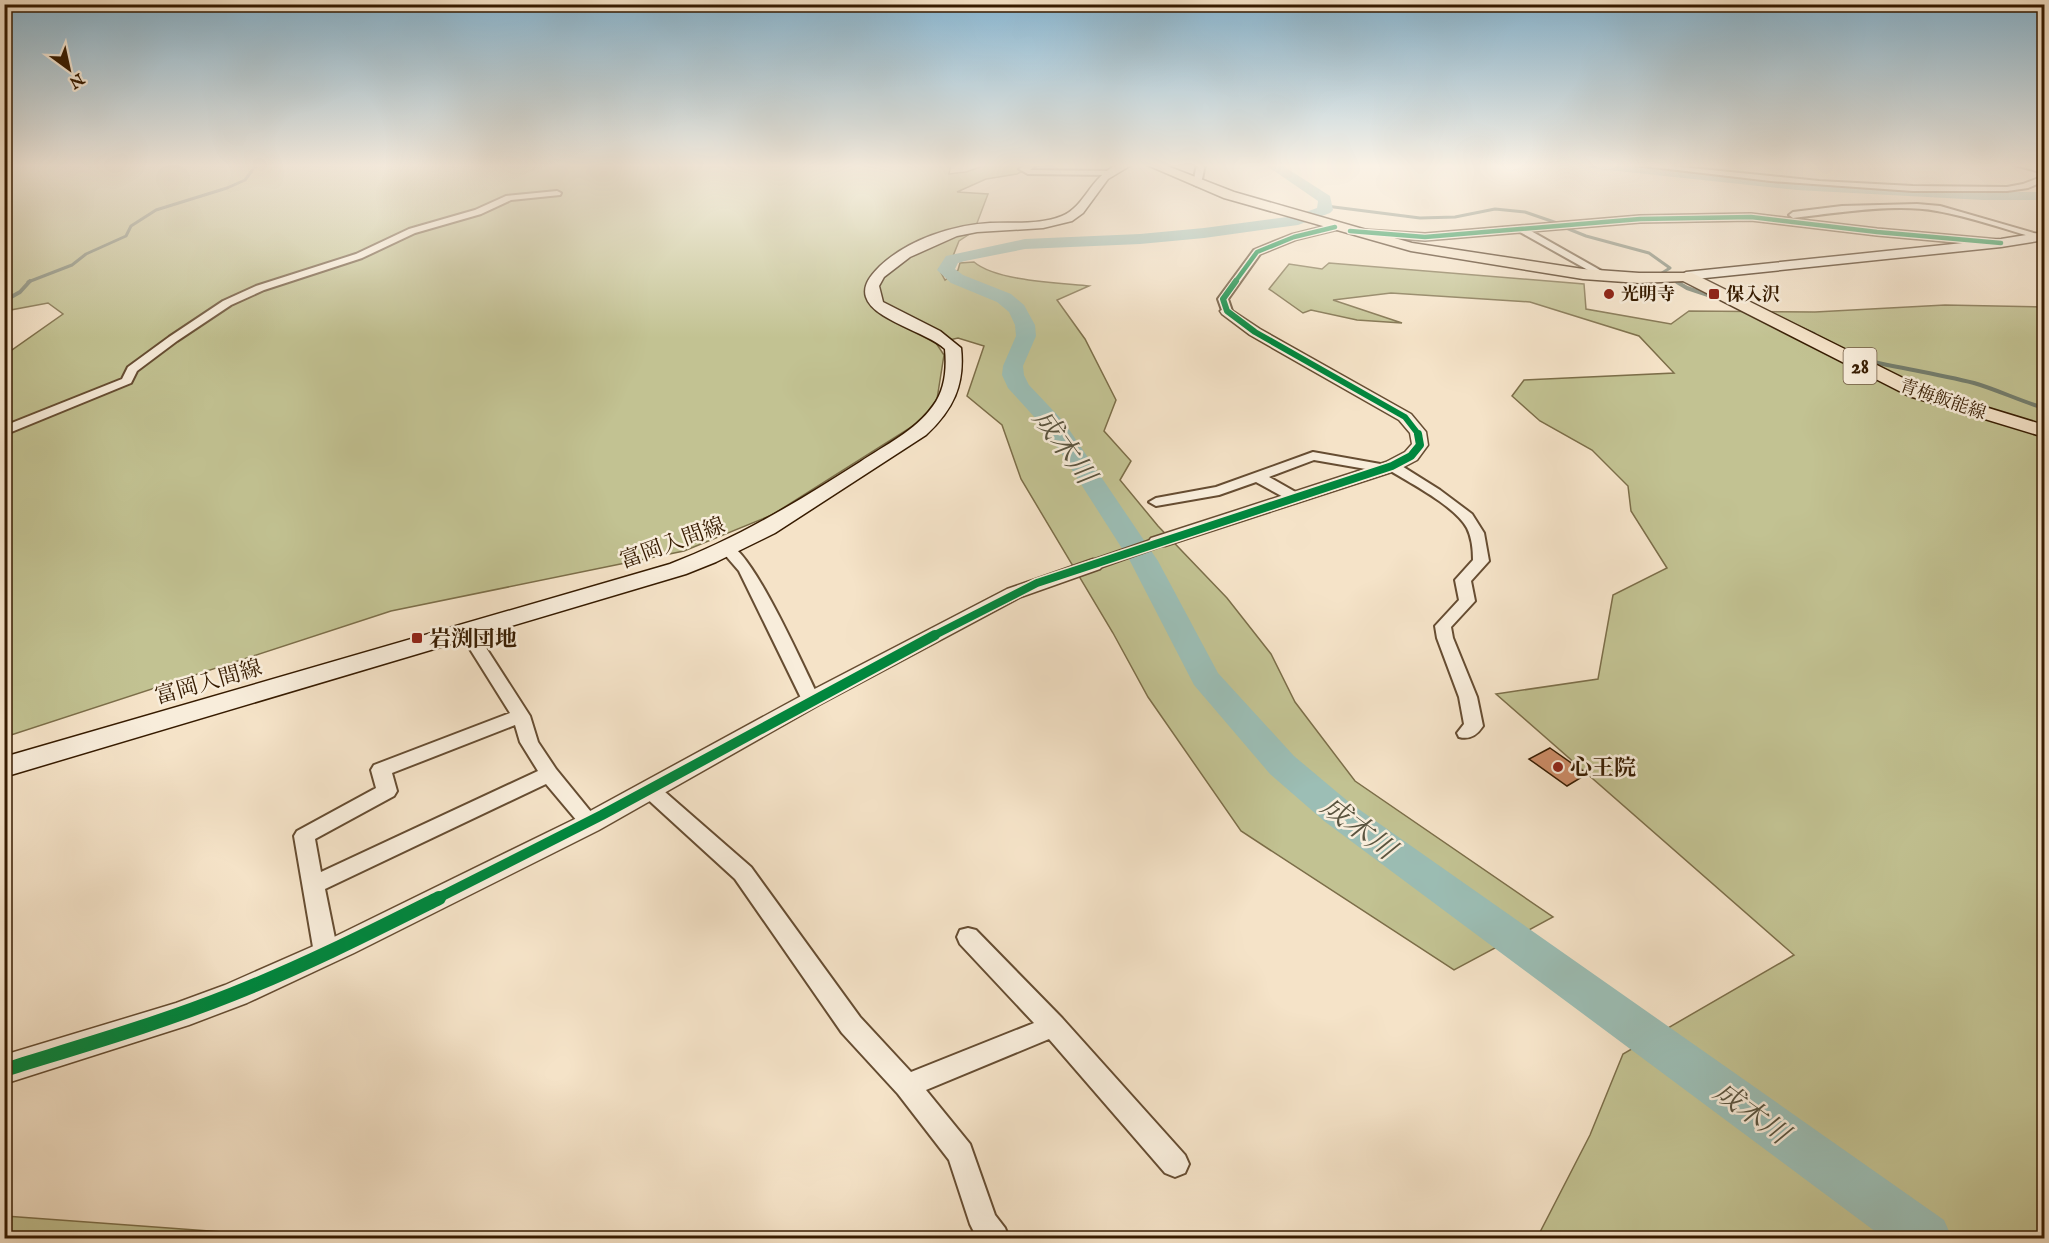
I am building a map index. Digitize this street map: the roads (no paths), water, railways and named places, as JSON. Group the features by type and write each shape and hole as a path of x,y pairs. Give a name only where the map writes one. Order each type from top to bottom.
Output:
{"main road":[{"name":"富岡入間線","path":"4,767 678,569 728,549 907,440 928,424 942,409 947,399 955,366 953,348 939,335 889,312 874,301 871,291 872,284 885,267 913,250 958,231 1046,222"},
{"name":"28","path":"1319,222 1411,247 1562,272 1604,276 1686,276"},
{"path":"1686,276 2001,243 2042,236"},
{"name":"青梅飯能線","path":"1686,276 1864,368 1916,392 2044,431"}],"street":[{"path":"4,431 32,417 94,397 127,381 132,369 172,339 227,303 260,288 359,256 412,231 443,222"},
{"path":"4,1070 178,1016 245,990 326,953 590,823 811,700 1014,593 1158,542 1388,467 1411,456 1419,445 1418,432 1405,417 1255,332 1227,311 1223,300 1257,252 1294,237 1338,228 1416,237 1604,222"},
{"path":"1793,222 2001,243"},
{"path":"1991,222 2042,236"},
{"path":"1521,229 1604,276"},
{"path":"1156,502 1219,491 1313,456 1388,467 1441,498 1472,523 1480,544 1481,561 1463,580 1467,601 1443,626 1444,638 1468,697 1474,726 1466,733"},
{"path":"1258,477 1294,497"},
{"path":"728,549 746,569 811,700"},
{"path":"466,630 521,716 529,742 549,774 590,823"},
{"path":"326,953 304,836 387,791 381,770 521,716"},
{"path":"313,885 549,774"},
{"path":"650,790 743,873 851,1025 907,1086 960,1153 984,1224 995,1239"},
{"path":"968,937 1053,1026 1175,1164"},
{"path":"907,1086 1053,1026"}],"waterway":[{"path":"30,281 72,265 86,254 126,236 131,226 137,222"},
{"name":"成木川","path":"1283,222 1140,239 1025,244 952,260 946,270 957,279 1004,298 1017,309 1025,325 1026,336 1013,366 1013,375 1019,388 1056,427 1144,561 1205,678 1282,765 1337,812 1926,1238"},
{"path":"1566,228 1586,236 1649,253 1670,268 1662,273"},
{"path":"4,301 20,292 30,281"},
{"path":"1677,282 1687,288 1717,298"},
{"path":"1800,328 1814,334"},
{"path":"1864,360 1974,383 2044,408"}],"place":[{"name":"光明寺","path":"1609,294"},
{"name":"保入沢","path":"1714,294"},
{"name":"岩渕団地","path":"417,638"},
{"name":"心王院","path":"1558,767"}]}
